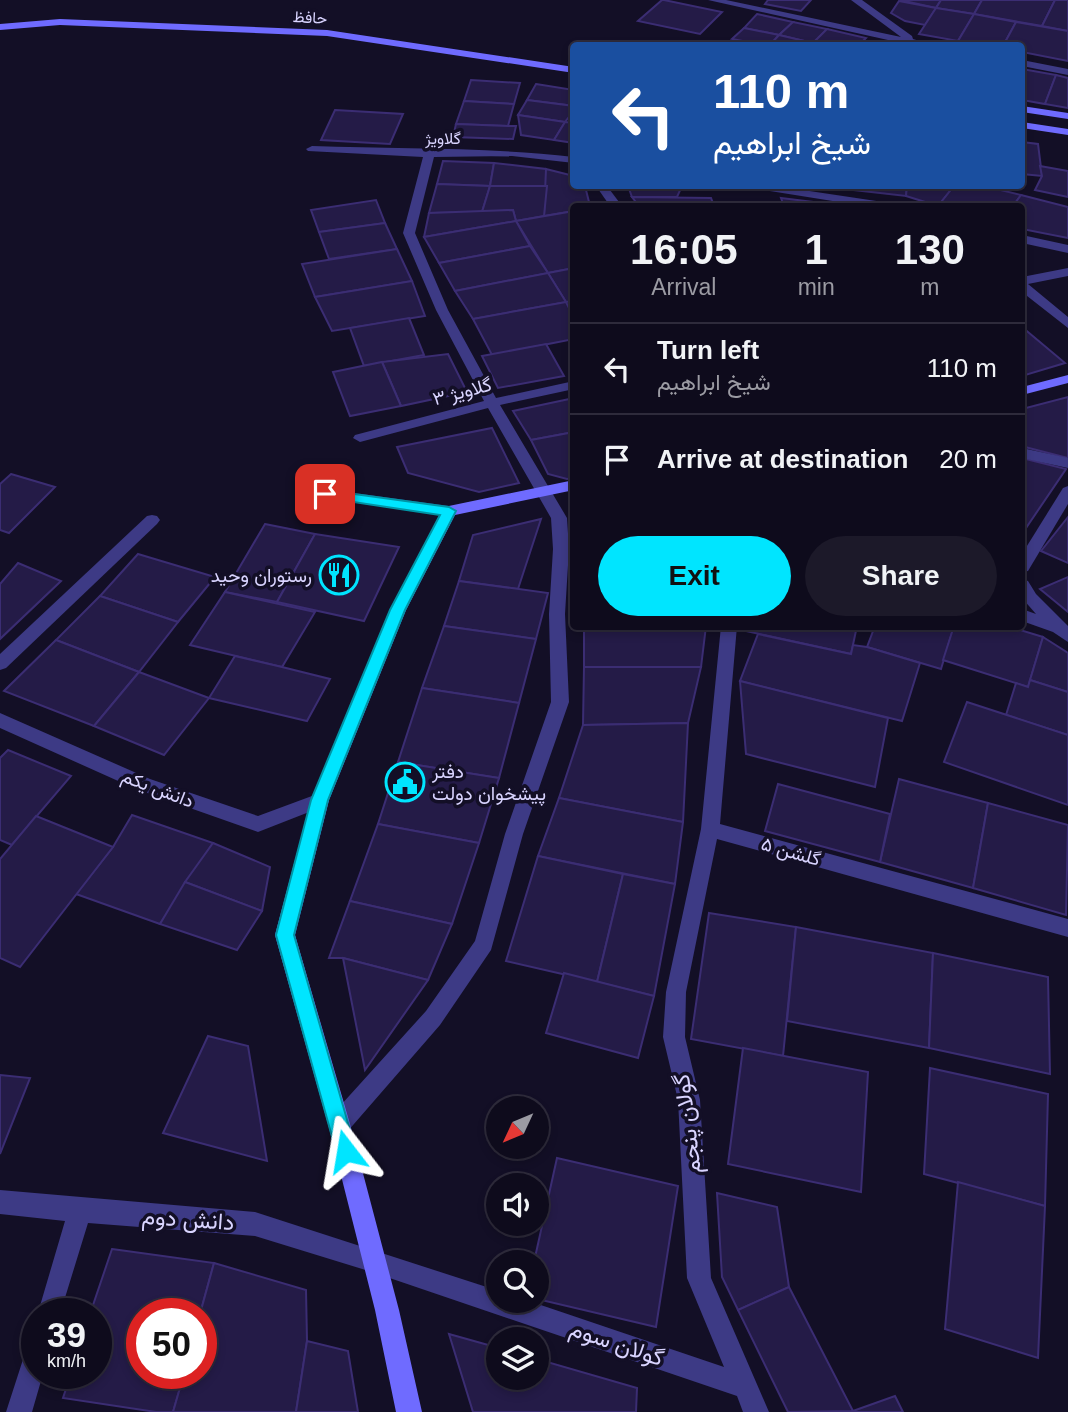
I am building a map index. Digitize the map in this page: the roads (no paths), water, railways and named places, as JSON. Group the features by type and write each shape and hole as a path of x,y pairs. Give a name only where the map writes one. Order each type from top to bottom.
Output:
{"main road":[{"name":"حافظ","path":"0,27 60,22 327,33 570,69"},
{"path":"1025,110 1068,117"},
{"path":"1025,125 1068,132"},
{"path":"1025,390 1068,379"},
{"path":"409,1412 387,1310 339,1124 285,935 320,800 398,610 449,511 570,486"}],"street":[{"path":"713,0 907,42"},
{"path":"856,0 913,42"},
{"path":"1025,64 1068,72"},
{"name":"گلاویژ","path":"312,149 429,154 512,153 570,160"},
{"path":"339,1124 433,1018 484,944 514,834 560,702 557,614 561,549 559,518 442,310 409,233 429,154"},
{"path":"776,189 864,203"},
{"path":"1025,240 1068,249"},
{"path":"1025,282 1068,272"},
{"path":"1025,286 1068,324"},
{"name":"گلاویژ ۳","path":"360,438 492,403 570,386"},
{"path":"1025,454 1068,463"},
{"path":"1025,562 1068,491"},
{"path":"325,494 449,511"},
{"path":"0,664 152,520"},
{"path":"1025,590 1064,632"},
{"path":"1025,616 1064,632"},
{"path":"710,829 729,630"},
{"name":"دانش یکم","path":"0,720 143,784 258,824 320,800"},
{"name":"گلشن ۵","path":"710,829 1068,928"},
{"name":"گولان پنجم","path":"710,829 676,992 674,1037 689,1100 699,1278 756,1412"},
{"name":"دانش دوم","path":"0,1202 79,1211 256,1224 372,1260"},
{"path":"53,1298 79,1211"},
{"name":"گولان سوم","path":"372,1260 743,1386"},
{"path":"19,1412 26,1389"}],"place":[{"name":"رستوران وحید","path":"339,575"},
{"name":"دفتر پیشخوان دولت","path":"405,782"}]}
